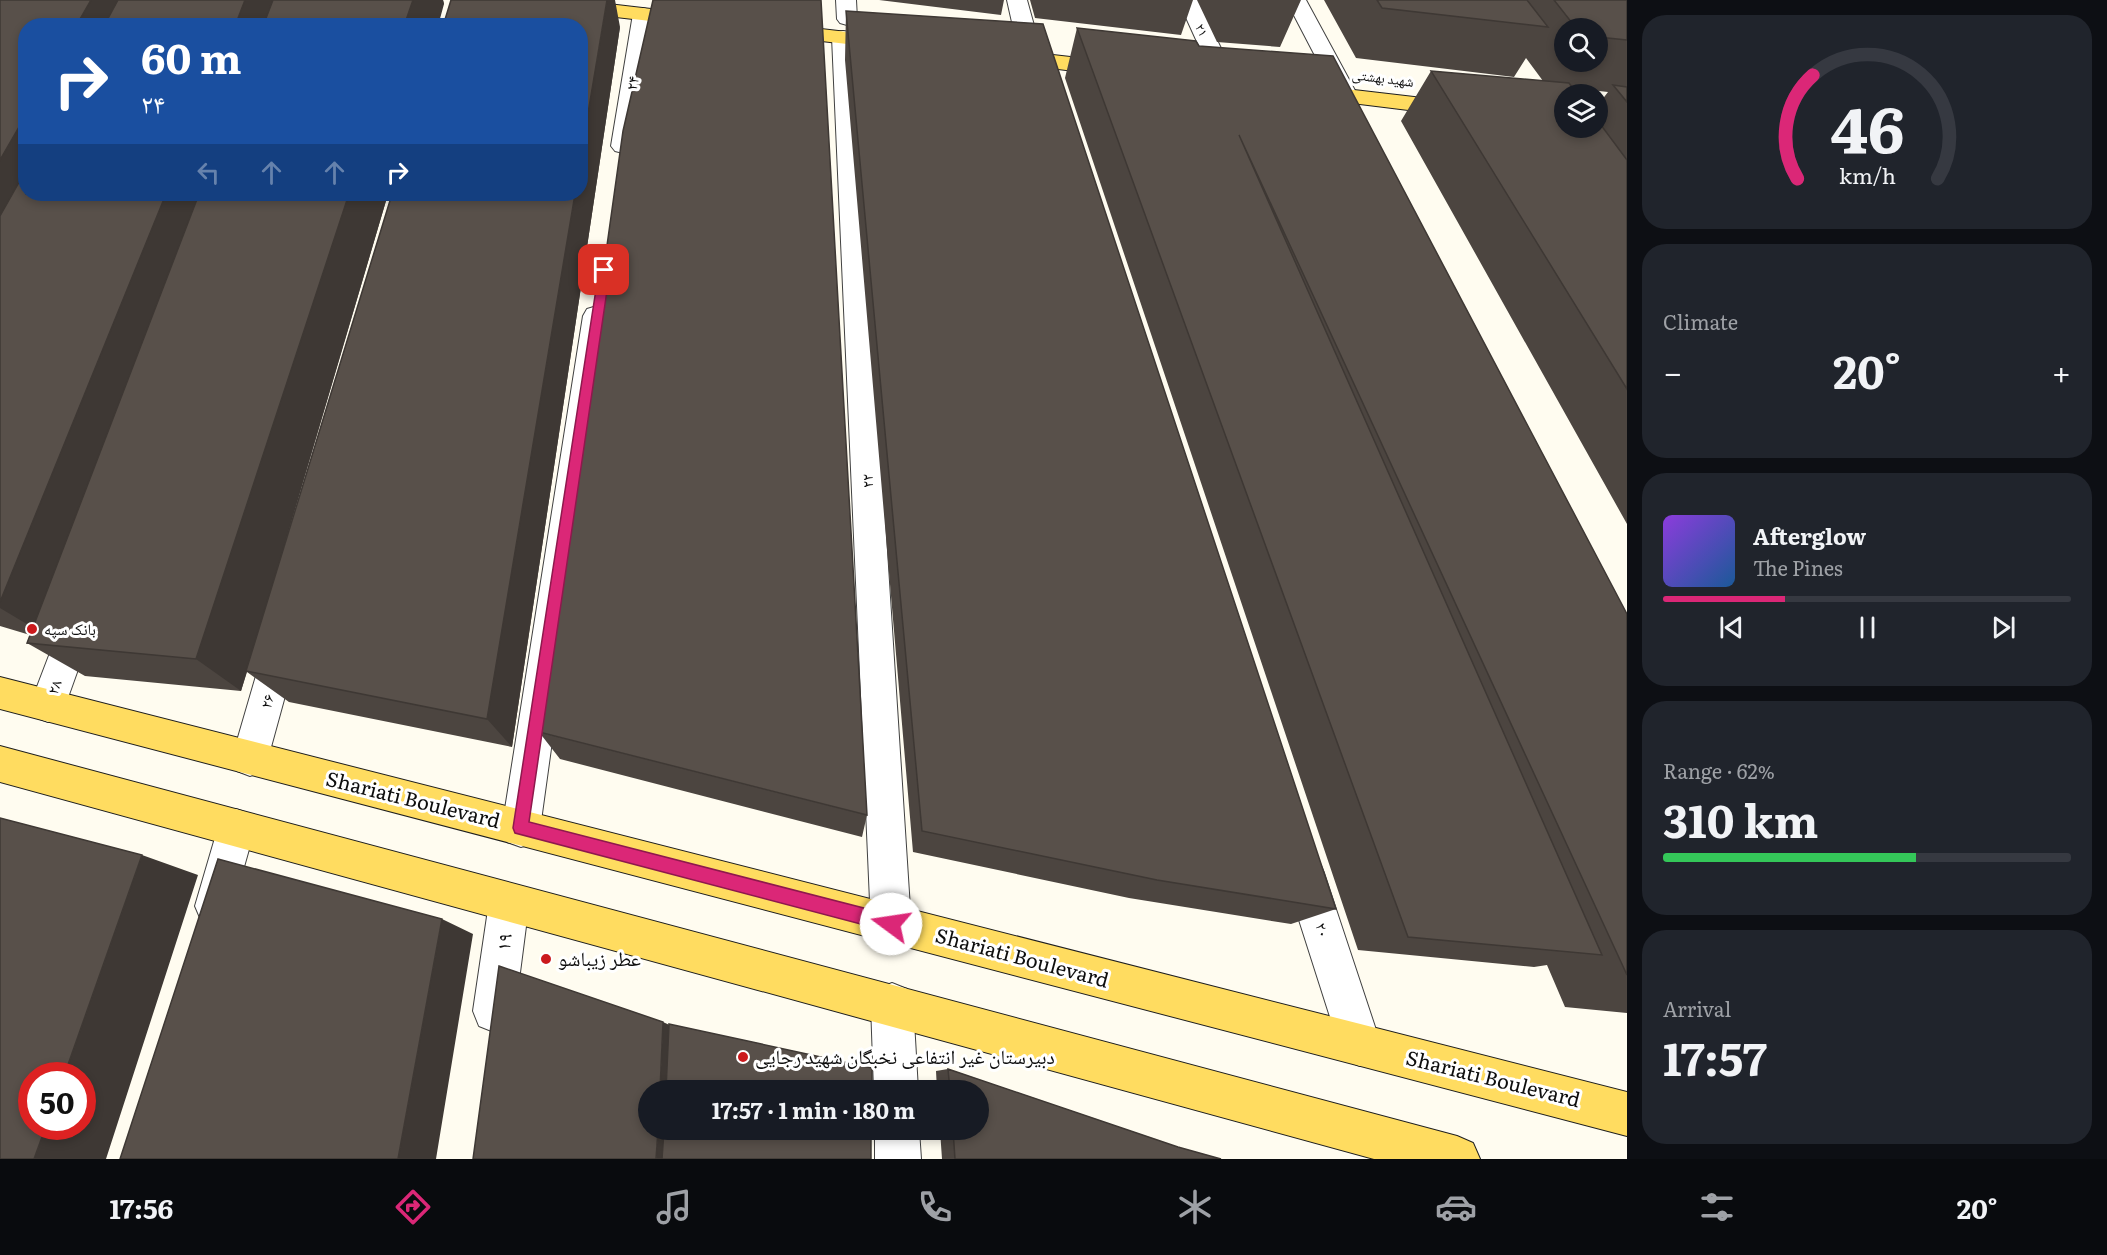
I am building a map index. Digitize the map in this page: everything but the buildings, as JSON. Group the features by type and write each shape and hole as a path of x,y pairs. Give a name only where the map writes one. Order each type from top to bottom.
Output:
{"main road":[{"path":"520,0 654,7 713,14"},
{"path":"766,19 845,19 903,26"},
{"path":"845,19 913,46"},
{"path":"1000,46 1034,50 1136,71"},
{"path":"1034,50 1121,50"},
{"path":"1192,58 1213,74 1240,63"},
{"name":"شهید بهشتی","path":"1288,89 1338,78 1474,111"},
{"name":"Shariati Boulevard","path":"0,693 1627,1114"},
{"path":"2,771 236,828 892,1005 1364,1145 1457,1159"}],"street":[{"path":"1017,0 1034,50 1053,94"},
{"name":"۲۱","path":"1188,0 1213,74"},
{"path":"1296,0 1364,128"},
{"name":"۲۴","path":"620,167 654,7"},
{"name":"۲۲","path":"845,19 891,924"},
{"path":"521,828 602,285"},
{"name":"۲۸","path":"48,705 88,594"},
{"name":"۲۶","path":"250,758 290,620"},
{"path":"204,942 236,828"},
{"name":"۲۰","path":"1294,842 1360,1045"},
{"name":"۱۹","path":"490,1043 509,903"},
{"path":"892,1005 896,1080"},
{"path":"897,1140 898,1159"}],"place":[{"name":"بانک سپه","path":"32,629"},
{"name":"عطر زیباشو","path":"546,959"},
{"name":"دبیرستان غیر انتفاعی نخبگان شهید رجایی","path":"743,1057"}],"route":[{"path":"604,270 521,828 891,924"}]}
